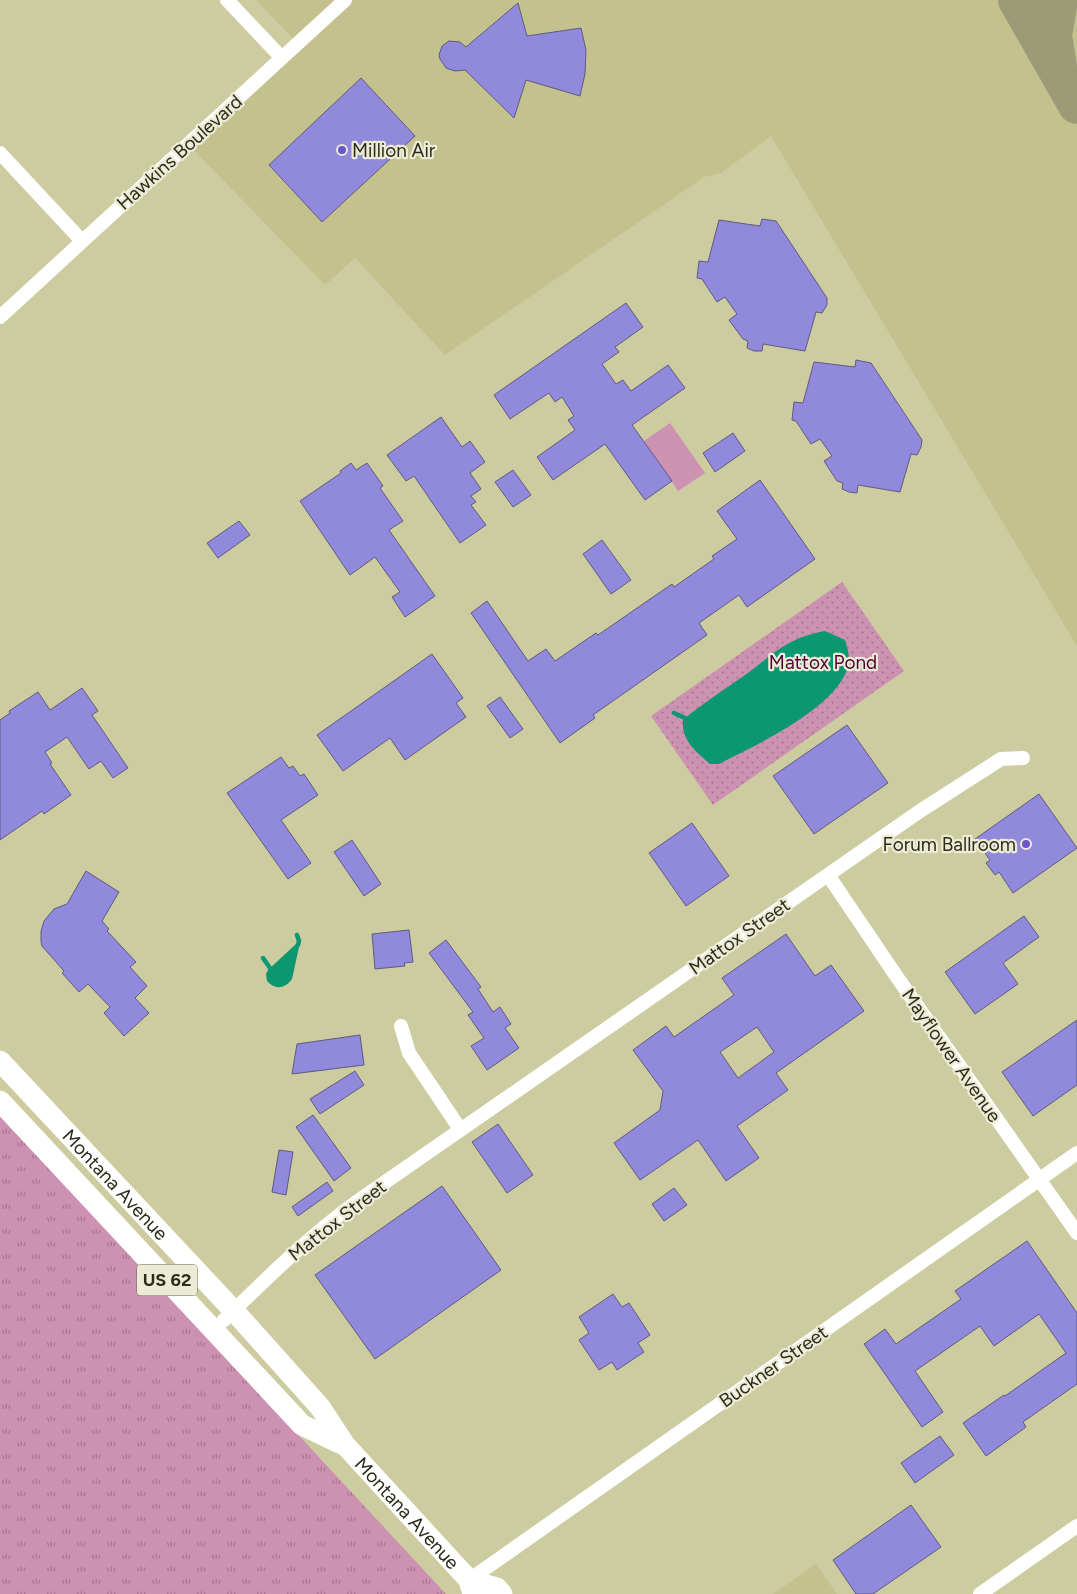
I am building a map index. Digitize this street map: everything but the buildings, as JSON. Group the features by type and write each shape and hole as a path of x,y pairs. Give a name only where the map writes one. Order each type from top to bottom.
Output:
{"highway":[{"name":"Montana Avenue","path":"0,1061 228,1316"},
{"path":"0,1081 228,1316 339,1443"},
{"name":"Montana Avenue","path":"0,1101 302,1424 339,1443 471,1587 497,1588 502,1594"}],"street":[{"path":"227,0 282,58"},
{"name":"Hawkins Boulevard","path":"0,317 6,306 82,241 345,0"},
{"path":"0,154 82,241"},
{"name":"Mattox Street","path":"228,1316 276,1268 322,1228 460,1129 920,811 1001,759 1023,758"},
{"name":"Mayflower Avenue","path":"828,875 1077,1233"},
{"path":"401,1026 408,1053 460,1129"},
{"name":"Buckner Street","path":"471,1587 1077,1153"},
{"path":"980,1594 1077,1526"}],"shaded area":[{"path":"256,0 1077,0 1077,646 771,136 721,173 704,177 445,355 355,258 325,285 188,144 298,44"},
{"name":"Mattox Pond","path":"825,631 845,640 849,658 847,670 839,685 826,699 791,725 719,764 710,764 690,745 684,734 683,720 782,647 801,638"},
{"path":"296,944 299,947 292,979 286,985 280,987 273,986 267,981 266,974 268,970"},
{"path":"816,1564 837,1594 773,1594"}],"green space":[{"path":"670,423 705,473 678,491 644,441"},
{"name":"Mattox Pond","path":"842,582 904,671 713,805 651,716"},
{"path":"0,1114 446,1594 0,1594"}],"waterway":[{"path":"674,713 685,718"},
{"path":"297,935 298,945"},
{"path":"263,958 270,968"}],"taxiway":[{"path":"1017,0 1077,105"},
{"path":"1058,67 1053,35 1059,0"}],"place":[{"name":"Million Air","path":"342,150"},
{"name":"Forum Ballroom","path":"1026,844"}]}
